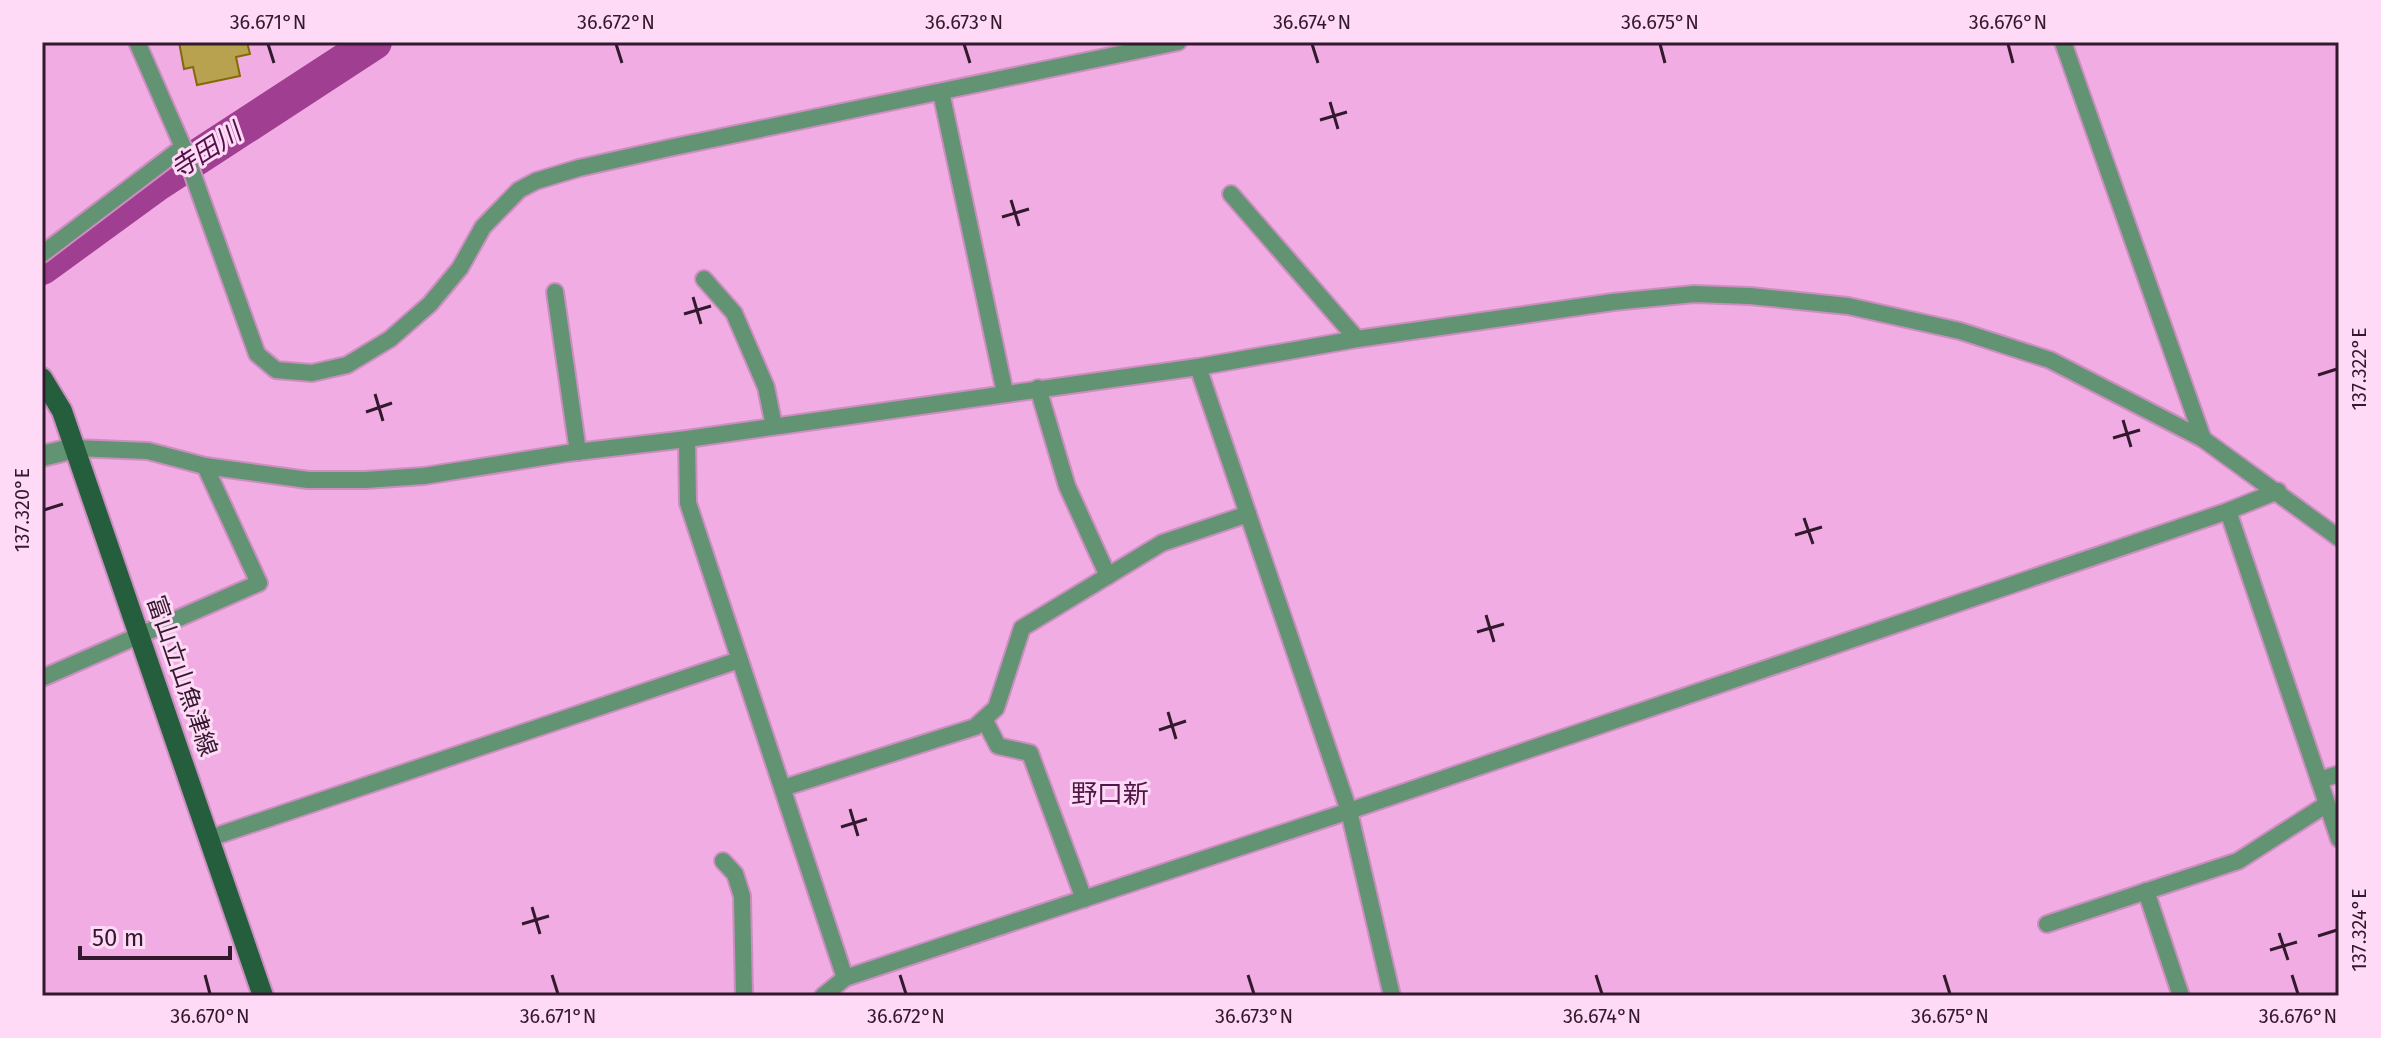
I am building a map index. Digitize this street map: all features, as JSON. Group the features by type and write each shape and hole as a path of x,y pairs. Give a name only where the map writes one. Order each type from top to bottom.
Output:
{"main road":[{"name":"富山立山魚津線","path":"44,384 62,411 263,996"}],"street":[{"path":"137,42 183,148 257,354 276,370 312,373 347,365 400,330 430,304 460,268 483,227 519,190 536,181 579,168 941,92 1131,47 1178,42"},
{"path":"2063,42 2203,439"},
{"path":"941,92 1005,393"},
{"path":"42,254 183,148"},
{"path":"1231,194 1357,339"},
{"path":"704,279 734,313 766,387 774,426"},
{"path":"555,292 578,452"},
{"path":"42,456 75,448 148,451 205,466 308,480 424,476 1198,367 1357,339 1598,304 1694,294 1848,306 1960,331 2050,360 2203,439 2339,538"},
{"path":"1198,367 1349,811 1392,996"},
{"path":"1038,388 1067,486 1108,576"},
{"path":"687,439 688,503 845,978"},
{"path":"42,678 259,583 205,466"},
{"path":"823,996 845,978 1349,811 2228,511 2278,491"},
{"path":"2228,511 2339,839"},
{"path":"783,788 975,727 996,708 1022,628 1162,543 1248,514"},
{"path":"210,838 739,660"},
{"path":"984,719 998,746 1030,753 1084,899"},
{"path":"2319,780 2339,774"},
{"path":"2047,924 2238,861 2327,804"},
{"path":"723,861 735,874 742,896 744,996"},
{"path":"2146,891 2181,996"}],"building":[{"path":"179,42 247,42 250,54 236,57 240,76 197,85 193,67 184,69"}],"waterway":[{"name":"寺田川","path":"42,267 156,184 374,42"}],"district":[{"name":"野口新","path":"1110,794"}]}
